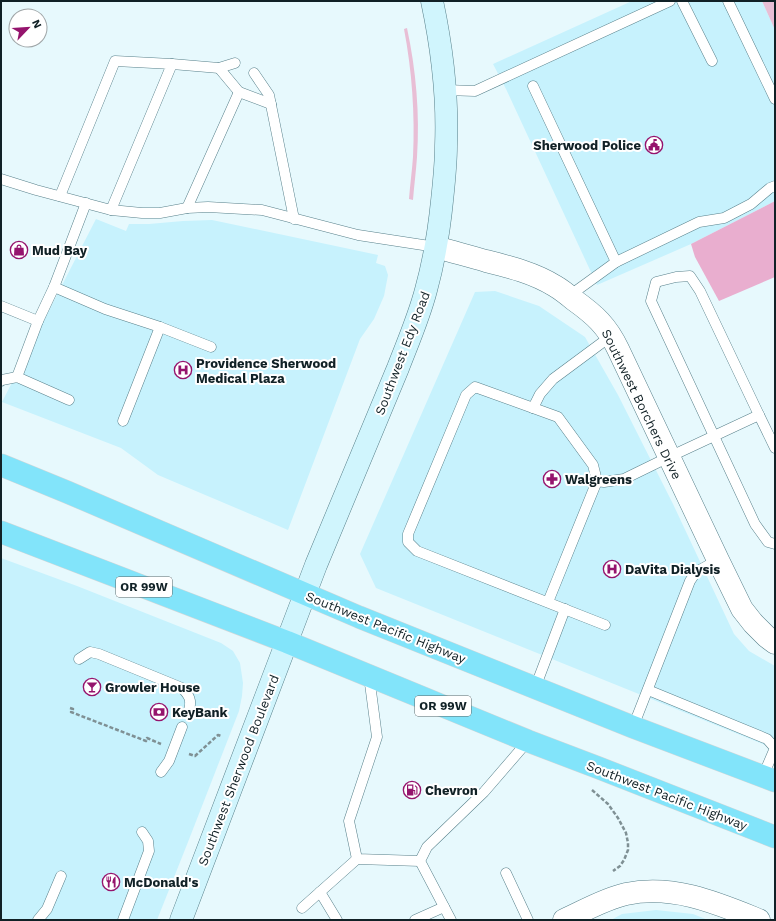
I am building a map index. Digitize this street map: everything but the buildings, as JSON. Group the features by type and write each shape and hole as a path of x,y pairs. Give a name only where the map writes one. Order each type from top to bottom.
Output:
{"highway":[{"name":"Southwest Pacific Highway","path":"1,465 306,594 535,688 633,728 769,779"},
{"name":"Southwest Pacific Highway","path":"1,532 287,642 528,741 775,837"}],"main road":[{"name":"Southwest Edy Road","path":"287,642 316,565 410,339 426,291 436,247 446,153 446,118 445,90 440,44 432,1"},
{"name":"Southwest Sherwood Boulevard","path":"181,920 287,642"}],"street":[{"name":"Southwest Borchers Drive","path":"436,247 529,273 555,286 592,314 602,324 611,336 742,609 753,623 767,637 775,642"},
{"path":"564,920 615,897 643,891 673,892 702,898 759,920"}],"lane":[{"path":"445,90 475,91 670,1"},
{"path":"682,1 712,61"},
{"path":"728,1 775,99"},
{"path":"60,196 115,62 172,64 220,68 235,63"},
{"path":"111,210 172,64"},
{"path":"220,68 239,92 271,104"},
{"path":"254,73 269,95 294,219"},
{"path":"533,86 616,262"},
{"path":"187,208 239,92"},
{"path":"1,179 111,210 142,213 160,213 187,208 213,207 262,210 358,235 436,247"},
{"path":"569,296 616,262 699,222 724,218 751,204 770,188 775,186"},
{"path":"17,377 38,320 54,286 86,203"},
{"path":"775,448 700,291 690,276 676,277 656,282 651,301 755,524 768,542 775,544"},
{"path":"54,286 105,309 160,327 211,347"},
{"path":"1,306 38,320"},
{"path":"123,421 160,327"},
{"path":"533,408 540,394 553,379 611,336"},
{"path":"1,381 17,377 69,400"},
{"path":"548,602 597,481 593,465 558,417 475,387 466,395 408,534 408,542 417,551 604,625"},
{"path":"597,481 604,482 624,479 759,415"},
{"path":"633,728 690,581 696,572 718,560"},
{"path":"535,688 565,609"},
{"path":"79,659 90,652 99,654 182,688 189,695 189,710"},
{"path":"357,859 349,821 377,737 369,676"},
{"path":"648,690 768,739 775,748 769,779"},
{"path":"161,772 169,761 182,727"},
{"path":"420,861 427,847 484,792 528,741"},
{"path":"123,920 149,851 148,842 142,832"},
{"path":"302,908 357,859 420,861"},
{"path":"420,861 451,920"},
{"path":"506,873 528,920"},
{"path":"38,920 47,909 61,876"},
{"path":"320,892 337,920"},
{"path":"415,920 444,907"},
{"path":"47,909 51,920"}],"path":[{"path":"70,708 73,709 71,712 78,715 146,741 147,738 162,744"},
{"path":"189,754 195,756 218,735 221,736"},
{"path":"592,790 608,804 626,833 628,850 620,866 613,871"}],"shaded area":[{"name":"Sherwood Police","path":"632,1 762,1 775,30 775,201 691,244 597,285 493,64"},
{"path":"762,1 775,1 775,30"},
{"path":"407,28 413,60 418,108 417,163 413,200 409,199 414,125 411,77 404,29"},
{"path":"775,201 775,277 719,301 695,257 691,244"},
{"name":"Providence Sherwood Medical Plaza","path":"96,219 126,231 129,224 212,220 378,255 376,263 385,266 388,275 384,296 374,319 360,339 288,530 158,475 121,448 2,402"},
{"path":"495,291 539,306 585,337 618,395 673,504 734,634 749,651 775,666 775,749 376,588 360,554 475,292"},
{"path":"1,558 77,586 221,643 233,651 240,663 243,683 239,711 157,920 1,920"},
{"path":"656,910 693,914 708,920 611,920 622,914"}],"place":[{"name":"Sherwood Police","path":"654,145"},
{"name":"Mud Bay","path":"19,250"},
{"name":"Providence Sherwood Medical Plaza","path":"183,370"},
{"name":"Walgreens","path":"552,479"},
{"name":"DaVita Dialysis","path":"612,569"},
{"name":"Growler House","path":"92,687"},
{"name":"KeyBank","path":"159,712"},
{"name":"Chevron","path":"412,790"},
{"name":"McDonald's","path":"111,882"}]}
